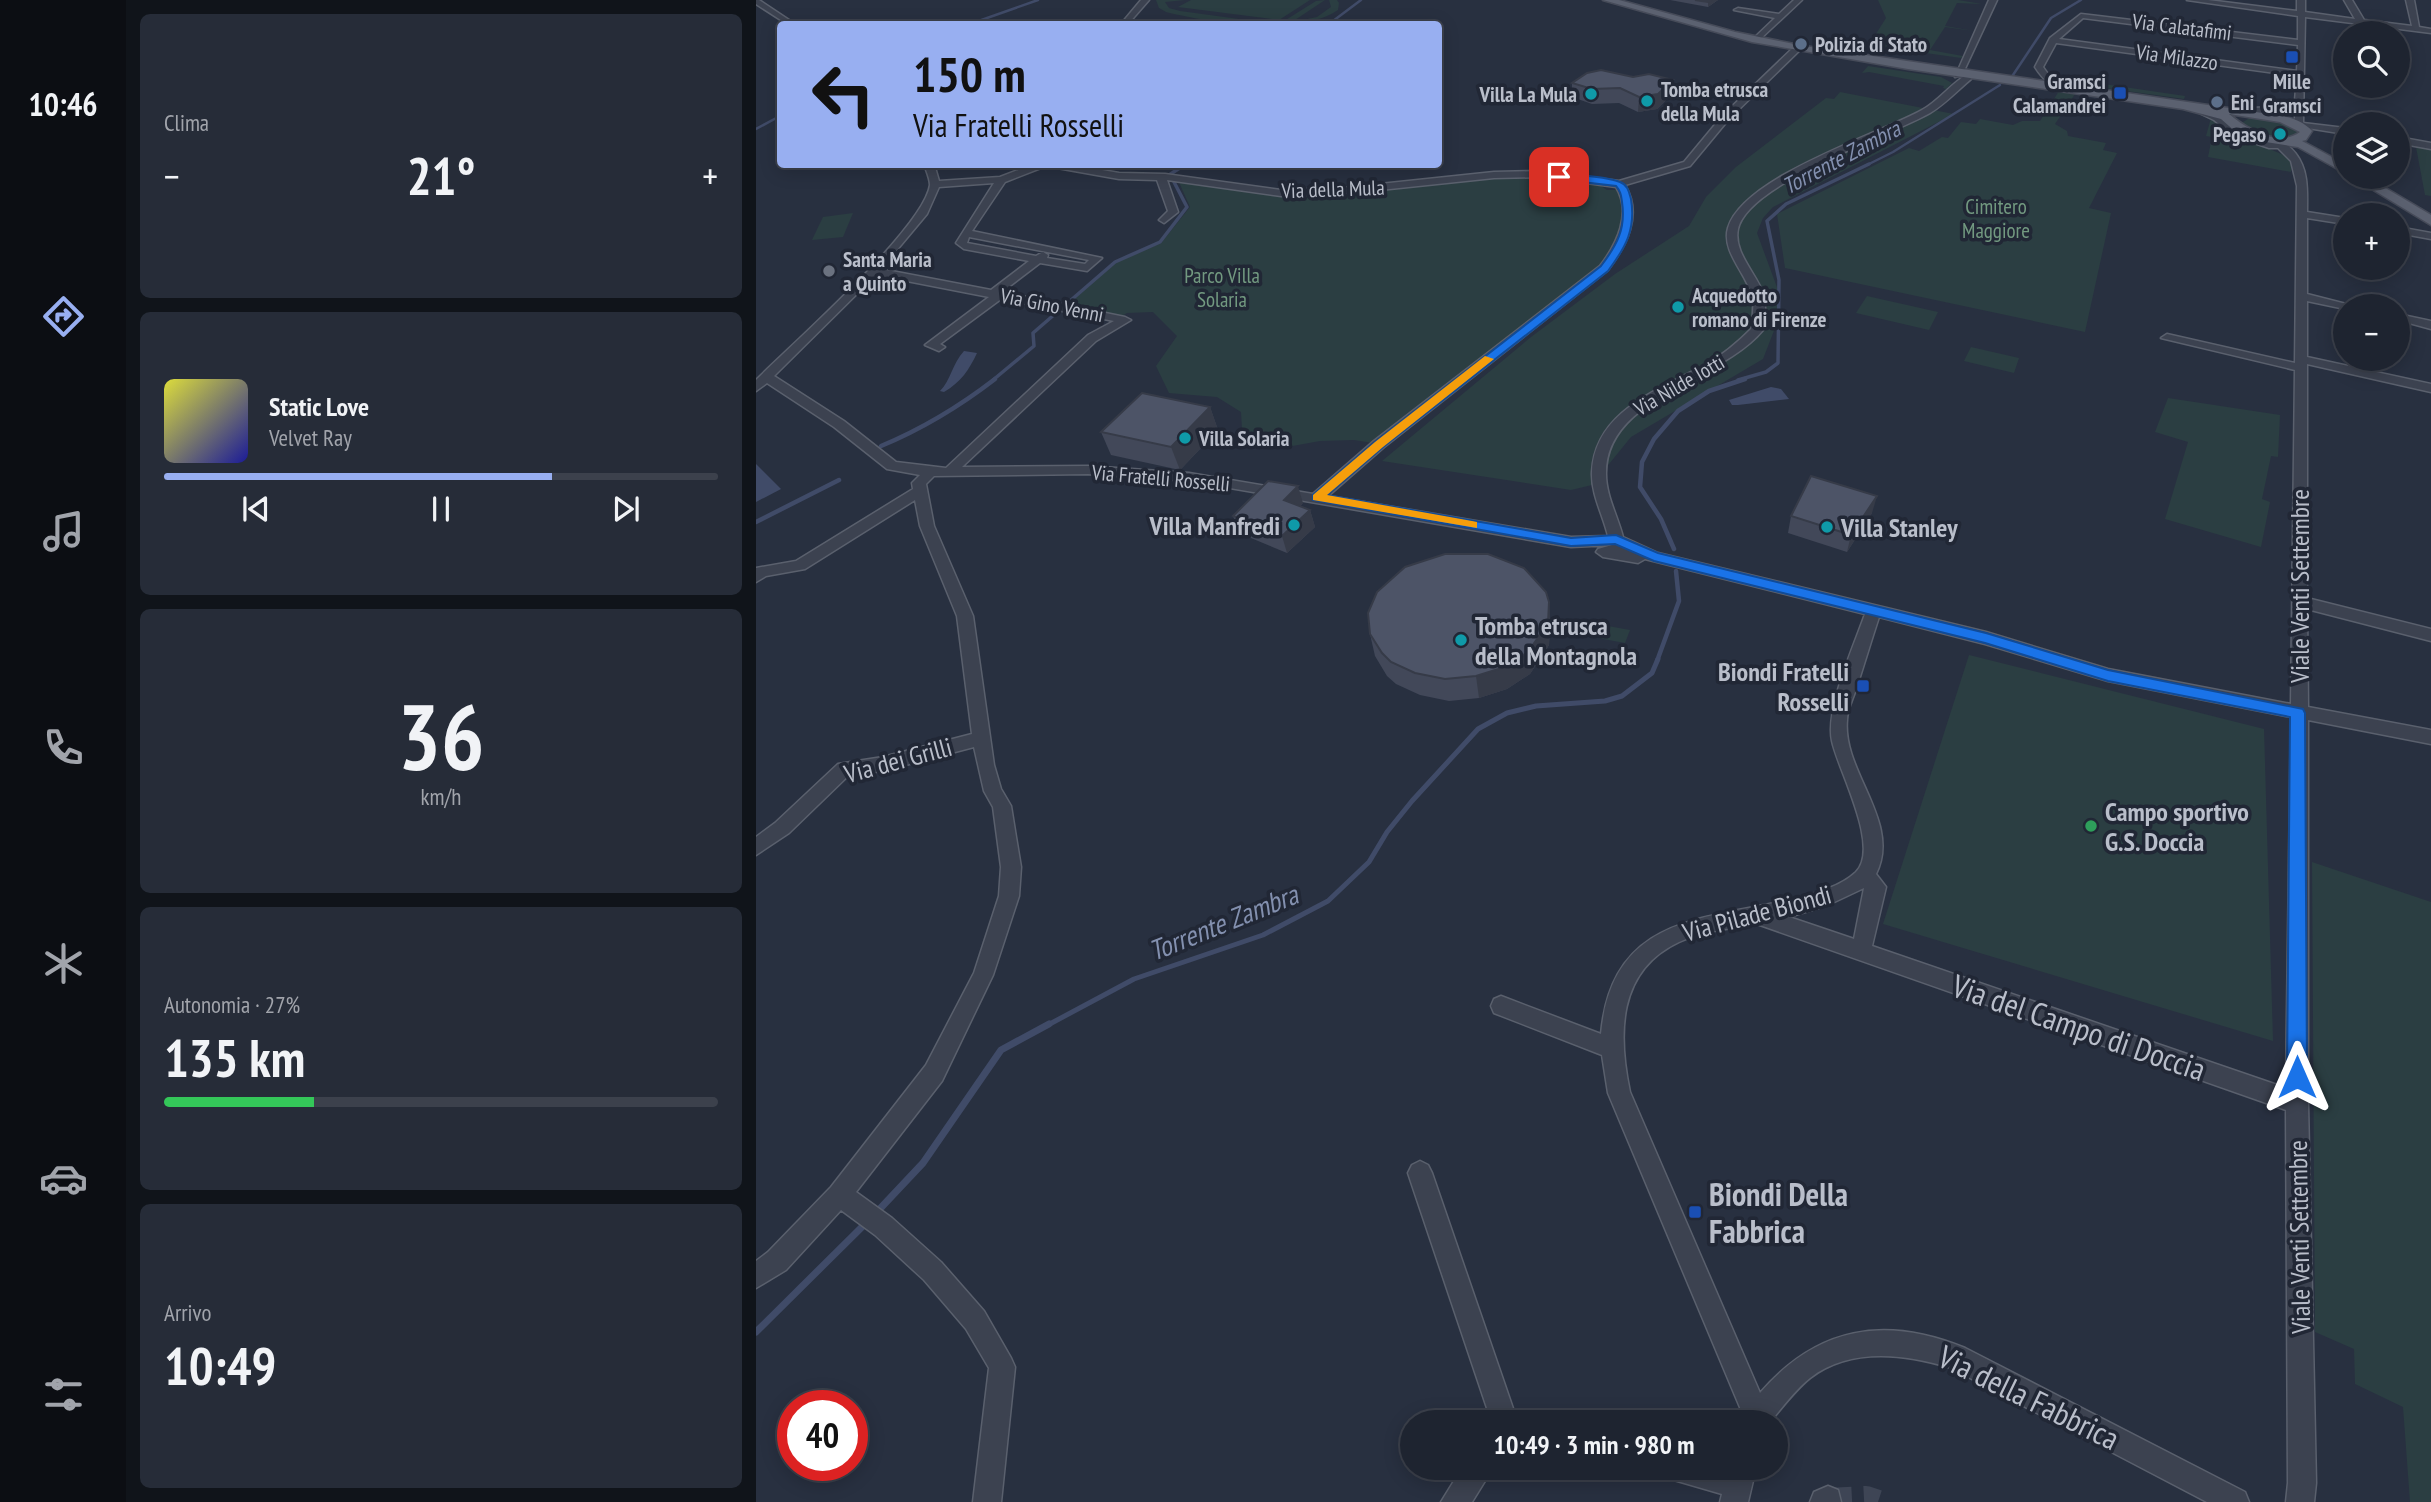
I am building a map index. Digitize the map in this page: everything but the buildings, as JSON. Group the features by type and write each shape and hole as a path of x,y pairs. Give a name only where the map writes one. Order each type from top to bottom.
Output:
{"main road":[{"path":"1608,0 1757,40 1798,48 1963,76 2187,107 2268,115 2302,128 2313,144 2333,156"},
{"path":"2187,107 2221,115 2245,133 2264,139 2301,144 2333,162"},
{"path":"2235,124 2238,117 2253,114"},
{"path":"2284,141 2296,139 2302,128"},
{"path":"2378,189 2431,221"},
{"path":"2389,189 2431,214"}],"street":[{"path":"1127,21 1145,0"},
{"path":"1757,40 1798,0"},
{"path":"1963,76 1993,0"},
{"path":"2190,0 2352,21"},
{"path":"2301,0 2301,74 2298,103 2302,128 2333,130"},
{"path":"2348,0 2360,21"},
{"path":"2410,0 2416,29"},
{"path":"756,1 786,21"},
{"path":"1738,10 1781,17"},
{"name":"Via Calatafimi","path":"2065,89 2039,69 2053,40 2077,18 2089,16 2301,43"},
{"path":"2410,28 2431,32"},
{"name":"Via Milazzo","path":"2053,40 2301,74"},
{"path":"1317,498 1379,444 1605,268 1619,249 1628,230 1629,215 1624,190 1619,184 1688,164 1726,117 1798,48"},
{"name":"Via Nilde Iotti","path":"1616,540 1601,485 1601,458 1607,440 1617,424 1649,398 1731,354 1757,330 1757,292 1736,250 1732,236 1735,220 1744,208 1775,184 1936,106 1963,76"},
{"path":"2228,112 2277,110 2298,103"},
{"path":"2268,115 2290,111 2298,103"},
{"path":"2187,107 2211,115 2237,134 2294,157"},
{"path":"2264,139 2276,143 2294,157"},
{"path":"2410,142 2431,146"},
{"name":"Viale Venti Settembre","path":"2294,157 2299,163 2301,173 2302,296 2297,1103 2302,1483 2300,1502"},
{"path":"756,387 768,378 833,310 923,212 935,184 930,168"},
{"name":"Via della Mula","path":"935,184 1001,180 1035,168"},
{"name":"Via della Mula","path":"1070,168 1119,176 1165,177 1281,193 1342,191 1542,174 1619,184"},
{"path":"1164,219 1173,212 1162,179 1165,177"},
{"path":"965,233 1097,258 1087,268 964,246 961,243 965,233 1001,180"},
{"path":"2301,214 2333,219"},
{"path":"2410,232 2431,236"},
{"path":"932,345 1038,260 1045,249"},
{"name":"Via Gino Venni","path":"873,267 1125,320 1092,338 950,471"},
{"path":"2302,296 2333,303"},
{"path":"2410,320 2431,325"},
{"path":"2167,338 2431,388"},
{"name":"Via Fratelli Rosselli","path":"768,378 839,424 892,467 930,472 1088,470 1189,477 1603,548 1614,545 1616,540"},
{"path":"756,1276 777,1261 839,1195 934,1073 983,975 1009,896 1012,867 1002,806 993,791 985,765 965,616 927,526 919,491 919,483 930,472"},
{"path":"756,577 761,572 800,565 919,491"},
{"path":"1616,540 1654,556 1986,638 2108,675 2431,737"},
{"path":"2300,601 2431,635"},
{"name":"Via Pilade Biondi","path":"1752,1410 1619,1093 1612,1048 1617,997 1628,972 1643,956 1673,934 1804,905 1858,883 1871,865 1871,834 1839,743 1838,719 1873,612"},
{"name":"Via dei Grilli","path":"756,847 782,828 844,769 883,764 982,738"},
{"path":"1861,950 1876,887 1864,875"},
{"name":"Via del Campo di Doccia","path":"1758,915 2297,1103"},
{"path":"1501,1006 1612,1048"},
{"path":"1420,1173 1501,1410"},
{"path":"839,1195 886,1226 956,1297 994,1346 1002,1367 987,1502"},
{"name":"Via della Fabbrica","path":"1765,1410 1801,1370 1830,1354 1862,1344 1912,1344 1956,1357 2235,1502"},
{"path":"1455,1502 1471,1480"},
{"path":"1720,1480 1738,1485"}],"green space":[{"path":"1156,0 1185,0 1165,2 1169,8 1180,11 1254,21 1206,20 1166,12 1159,8"},
{"path":"1191,0 1310,0 1279,20 1178,7"},
{"path":"1325,0 1294,21 1284,21 1316,1"},
{"path":"1329,0 1337,0 1338,10 1321,18 1297,21 1317,17 1331,7"},
{"path":"1878,0 1958,0 1982,4 1957,3 1945,26 1974,31 1945,27 1930,50 1963,56 1961,58 1869,45 1886,18"},
{"path":"1868,66 1941,77 1952,83 1946,89 1944,86 1862,73"},
{"path":"2070,79 2185,96 2184,99 2069,83"},
{"name":"Cimitero Maggiore","path":"2059,91 2075,94 2055,124 2067,131 2068,136 2106,143 2103,150 2117,153 2089,208 2111,213 2085,332 1785,268 1777,214 1909,148 1919,151 1942,137 1948,138 1961,122 1976,124 1980,119 2013,125 2022,121 2040,121"},
{"path":"1840,92 1954,114 1773,207 1763,218 1757,233 1778,290 1777,323 1763,359 1631,437 1592,485 1571,490 1382,461 1531,337 1615,274 1689,226 1706,197 1736,167 1826,98 1834,99"},
{"path":"2251,117 2275,118 2298,132 2285,139 2269,137 2240,124"},
{"path":"2211,118 2227,131 2286,156 2292,162 2291,172 2208,157 2212,137 2206,136"},
{"path":"2416,147 2431,149 2431,196 2425,195"},
{"name":"Parco Villa Solaria","path":"1544,176 1595,182 1607,190 1624,190 1629,215 1604,268 1379,444 1354,440 1320,441 1287,447 1243,446 1241,412 1217,397 1169,393 1156,366 1177,336 1153,312 1127,313 1120,317 1066,306 1117,262 1161,243 1190,207 1178,180 1262,191 1326,194"},
{"path":"853,213 843,237 812,240 823,217"},
{"path":"1867,296 1938,312 1929,330 1856,313"},
{"path":"1971,347 2019,358 2014,373 1964,361"},
{"path":"2168,398 2280,415 2278,457 2271,456 2262,499 2270,502 2261,547 2165,519 2188,442 2155,432"},
{"path":"1597,624 1630,630 1625,643 1592,637"},
{"name":"Campo sportivo G.S. Doccia","path":"1969,655 2264,729 2273,1041 1883,924"},
{"path":"2312,862 2431,902 2431,1502 2410,1502 2403,1407 2355,1384 2354,1349 2315,1332"}],"water":[{"path":"964,351 977,353 968,370 950,388 944,392 940,391 947,382"},
{"path":"1771,387 1781,389 1789,399 1738,405 1732,405 1729,400"},
{"path":"756,464 781,489 756,502"}],"waterway":[{"path":"978,21 1038,0"},
{"path":"1333,21 1361,0"},
{"name":"Torrente Zambra","path":"2011,78 2051,18 2081,0"},
{"name":"Torrente Zambra","path":"1869,164 1893,152 2000,85"},
{"path":"756,129 777,118"},
{"name":"Torrente Zambra","path":"1738,380 1766,372 1778,363 1779,280 1767,221 1786,204 1869,164"},
{"name":"Torrente Zambra","path":"1865,166 1869,164"},
{"path":"1169,175 1180,168"},
{"path":"993,380 1034,346 1033,333 1115,262 1160,242 1187,207 1174,182"},
{"path":"881,446 940,416 995,379"},
{"name":"Torrente Zambra","path":"1674,549 1661,519 1640,487 1642,462 1654,439 1678,411 1709,391 1745,379"},
{"path":"756,522 839,480"},
{"name":"Torrente Zambra","path":"1657,661 1679,601 1676,571"},
{"name":"Torrente Zambra","path":"1046,1026 1134,979 1263,935 1328,901 1369,862 1387,832 1412,801 1478,729 1507,713 1536,706 1605,701 1622,696 1652,673 1658,659"},
{"name":"Torrente Zambra","path":"875,1214 923,1163 1001,1050 1049,1024"},
{"name":"Torrente Zambra","path":"756,1332 868,1221"}],"tunnel":[{"path":"1828,1500 1866,1498 1878,1502"}],"slow traffic":[{"path":"1472,525 1317,498 1379,444 1489,359"}],"place":[{"name":"Polizia di Stato","path":"1801,44"},
{"name":"Mille Gramsci","path":"2292,57"},
{"name":"Gramsci Calamandrei","path":"2120,93"},
{"name":"Villa La Mula","path":"1591,94"},
{"name":"Tomba etrusca della Mula","path":"1647,101"},
{"name":"Eni","path":"2217,102"},
{"name":"Pegaso","path":"2280,134"},
{"name":"Santa Maria a Quinto","path":"829,271"},
{"name":"Acquedotto romano di Firenze","path":"1678,307"},
{"name":"Villa Solaria","path":"1185,438"},
{"name":"Villa Manfredi","path":"1294,525"},
{"name":"Villa Stanley","path":"1827,527"},
{"name":"Tomba etrusca della Montagnola","path":"1461,640"},
{"name":"Biondi Fratelli Rosselli","path":"1863,686"},
{"name":"Campo sportivo G.S. Doccia","path":"2091,826"},
{"name":"Biondi Della Fabbrica","path":"1695,1212"}],"route":[{"path":"1559,177 1619,184 1624,190 1629,215 1628,230 1619,249 1605,268 1379,444 1317,498 1571,542 1616,540 1642,553 1986,638 2108,675 2298,713 2297,1077"}]}
